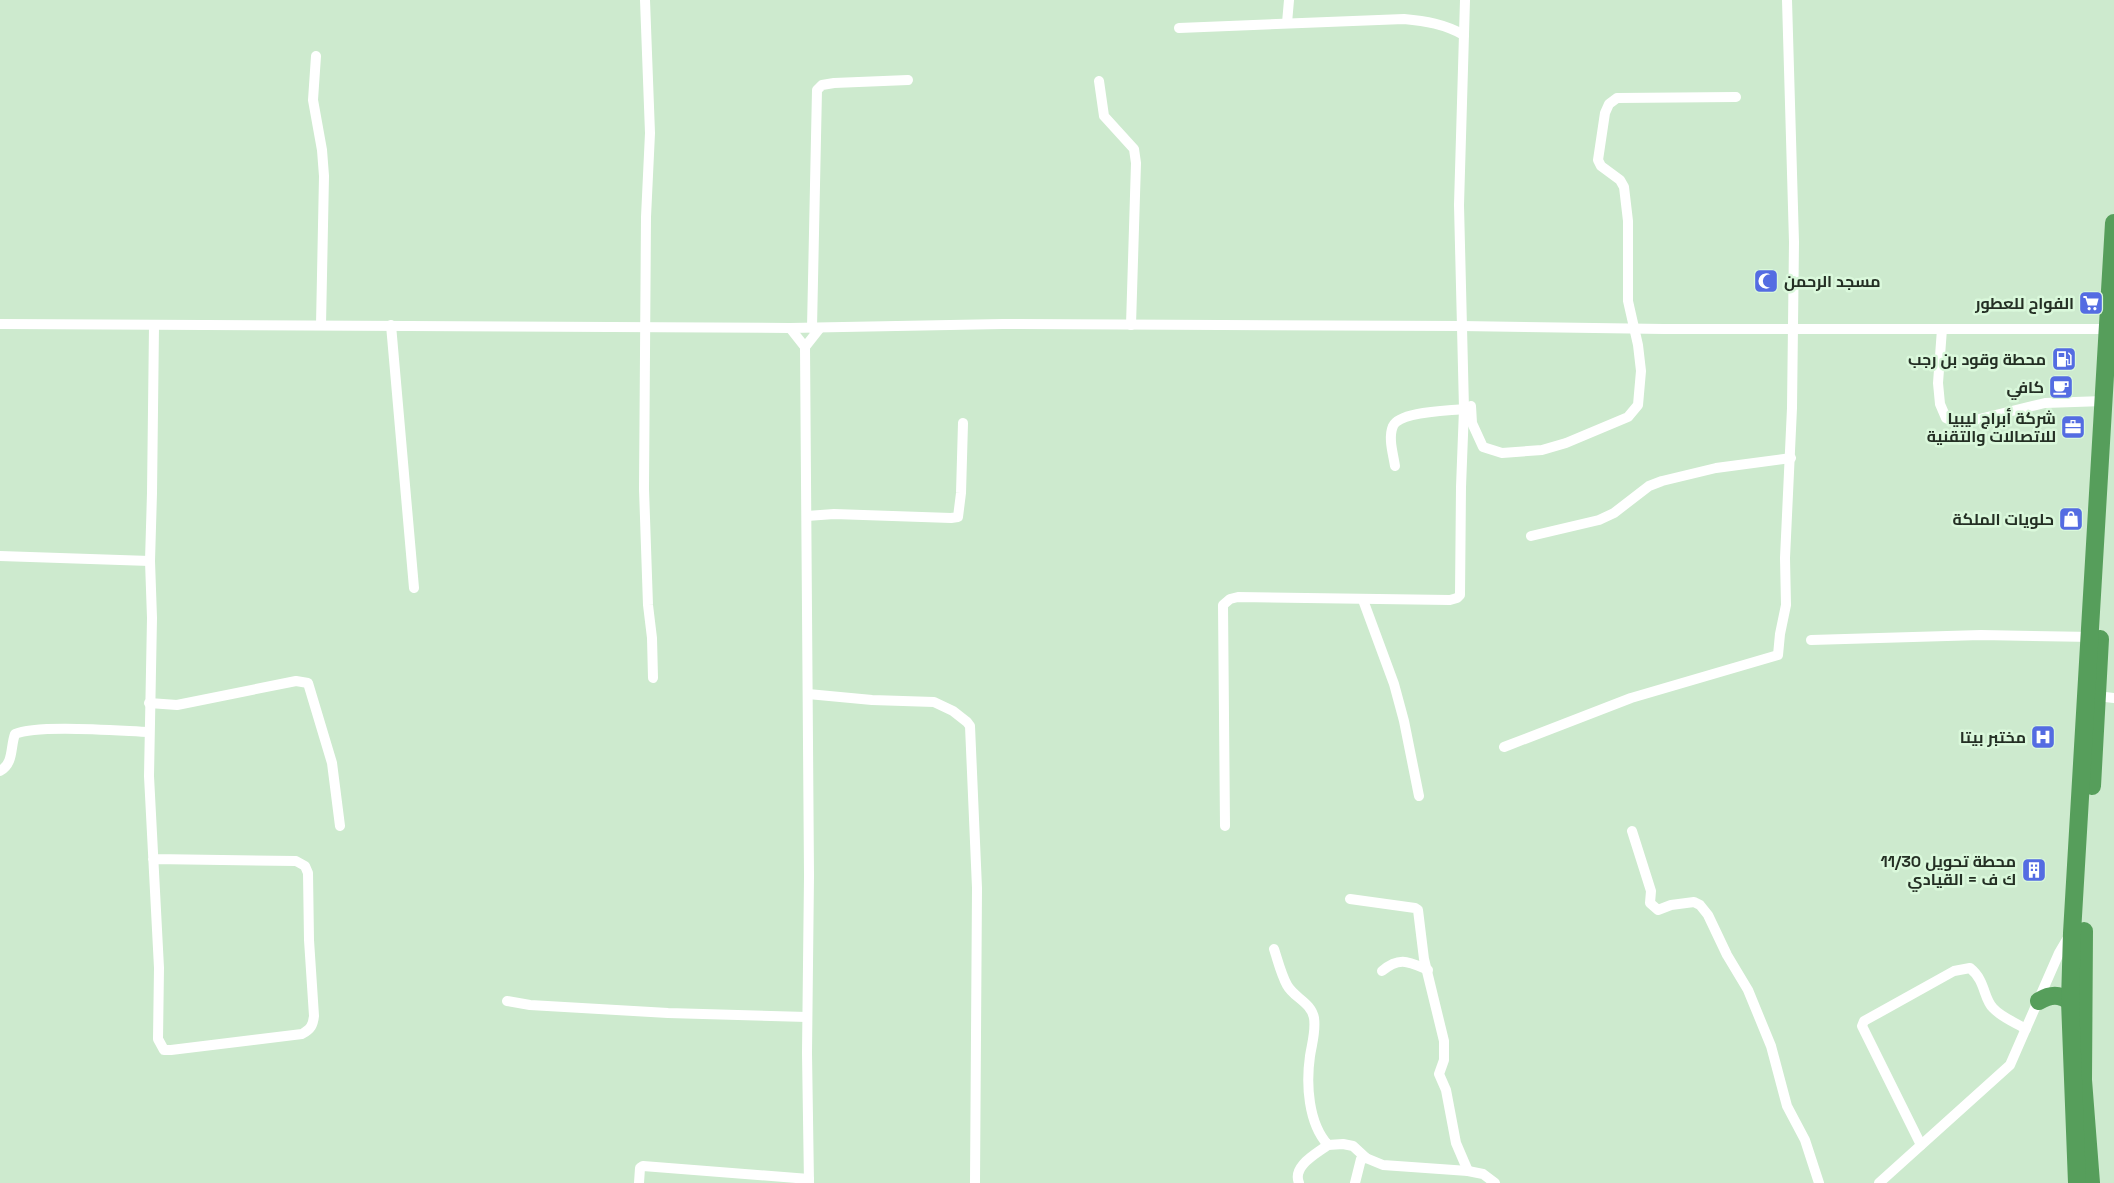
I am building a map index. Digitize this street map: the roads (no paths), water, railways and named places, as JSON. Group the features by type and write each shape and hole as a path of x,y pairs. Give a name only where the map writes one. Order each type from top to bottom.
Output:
{"highway":[{"path":"2091,1183 2083,1080 2078,931 2114,223"},
{"path":"2077,1183 2070,1001 2106,697 2094,637 2114,428"},
{"path":"2039,1001 2055,995 2070,1001"}],"street":[{"path":"645,0 650,133 646,217 644,489 648,606 652,638 653,678"},
{"path":"1287,23 1289,0"},
{"path":"1465,0 1459,205 1464,326 1472,424 1483,447 1502,454 1542,450 1558,446 1628,417 1638,405 1640,371 1638,345 1628,301 1628,221 1624,187 1620,180 1601,166 1598,160 1609,104 1617,98 1630,97 1736,97"},
{"path":"1504,748 1631,698 1778,655 1786,605 1785,558 1791,458 1794,242 1787,0"},
{"path":"1179,28 1404,20 1426,21 1452,28 1464,35"},
{"path":"316,56 313,100 324,176 321,325"},
{"path":"639,1183 640,1168 643,1166 809,1181 805,347 816,328 816,90 822,85 834,83 908,80"},
{"path":"1099,81 1104,116 1134,149 1136,163 1131,325"},
{"path":"0,324 816,328 1003,324 1464,326 1633,329 2110,329"},
{"path":"391,325 414,588"},
{"path":"153,859 296,861 305,866 308,873 314,1016 313,1025 309,1030 302,1034 203,1047 164,1050 158,1039 159,968 156,886 153,859 149,732 152,618 150,561 154,326"},
{"path":"1225,826 1223,605 1230,599 1238,597 1450,600 1460,595 1464,326"},
{"path":"790,328 805,347"},
{"path":"1942,329 1938,383 1940,404 1946,418 1954,422 1971,421 2045,403 2104,401"},
{"path":"1395,466 1391,437 1394,424 1403,417 1464,409"},
{"path":"807,516 834,514 958,517 961,493 963,423"},
{"path":"1531,536 1599,520 1614,513 1649,486 1662,480 1716,468 1791,458"},
{"path":"0,556 150,561"},
{"path":"1363,600 1383,650 1397,694 1419,796"},
{"path":"1811,640 1981,635 2094,637"},
{"path":"150,703 176,705 296,681 308,683 332,763 340,826"},
{"path":"808,694 882,701 934,702 953,711 970,726 977,896 975,1183"},
{"path":"0,772 11,761 12,743 16,734 22,731 149,732"},
{"path":"1632,831 1650,891 1650,903 1658,910 1671,904 1694,902 1700,905 1708,915 1727,955 1748,990 1771,1046 1787,1106 1805,1140 1818,1183"},
{"path":"1350,899 1418,910 1424,959 1444,1041 1444,1060 1439,1074 1446,1090 1456,1143 1468,1170"},
{"path":"1879,1183 2010,1065 2059,952 2078,931"},
{"path":"1274,949 1288,986 1306,1003 1313,1016 1314,1031 1308,1092 1315,1121 1328,1145"},
{"path":"1382,971 1390,965 1401,961 1428,970"},
{"path":"1920,1145 1863,1031 1862,1026 1864,1022 1954,971 1970,968 1976,973 1984,986 1993,1009 2026,1029"},
{"path":"507,1001 530,1005 668,1013 807,1017"},
{"path":"1299,1183 1298,1172 1305,1163 1328,1145 1343,1144 1353,1146 1366,1158 1394,1167 1468,1170 1483,1174 1495,1183"},
{"path":"1355,1183 1358,1165 1361,1159 1366,1158"}],"place":[{"name":"مسجد الرحمن","path":"1766,281"},
{"name":"الفواح للعطور","path":"2091,303"},
{"name":"محطة وقود بن رجب","path":"2064,359"},
{"name":"كافي","path":"2061,387"},
{"name":"شركة أبراج ليبيا للاتصالات والتقنية","path":"2073,427"},
{"name":"حلويات الملكة","path":"2071,519"},
{"name":"مختبر بيتا","path":"2043,737"},
{"name":"محطة تحويل 11/30 ك ف = القيادي","path":"2034,870"}]}
